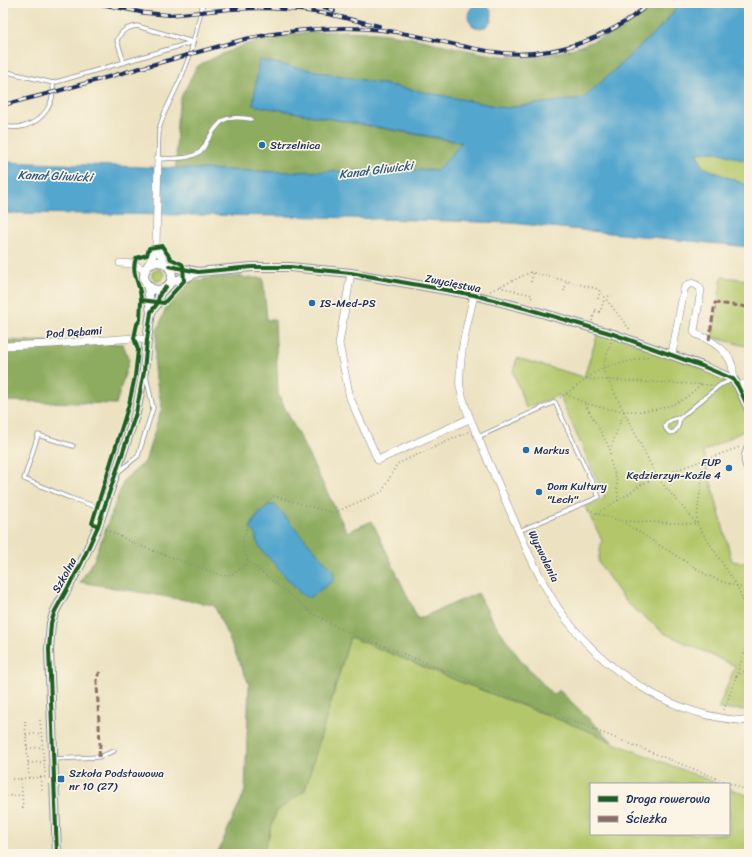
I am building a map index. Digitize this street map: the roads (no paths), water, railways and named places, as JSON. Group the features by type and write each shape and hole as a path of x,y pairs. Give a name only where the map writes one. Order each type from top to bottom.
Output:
{"street":[{"path":"156,247 172,274 168,285 158,290 147,285 143,278 156,247 158,161"},
{"path":"146,268 156,261 167,265"},
{"path":"120,263 134,264 146,268"},
{"name":"Zwycięstwa","path":"167,265 198,272 252,267 290,267 351,273 477,296 528,309 613,334 672,354 736,382"},
{"name":"Zwycięstwa","path":"168,285 198,272"},
{"path":"351,273 339,344 350,398 378,460 469,419"},
{"path":"672,354 684,289 687,284 696,284 701,290 694,331 696,334 719,347 729,357 736,382 749,408"},
{"name":"Szkolna","path":"147,285 149,292 149,303 152,312"},
{"name":"Szkolna","path":"57,854 49,650 51,624 55,611 92,541 104,509 136,413 144,371 152,312 157,304 160,293 168,285"},
{"name":"Wyzwolenia","path":"477,296 461,356 460,387 469,419 540,577 558,608 584,641 613,668 646,690 676,704 721,718 749,721"},
{"name":"Pod Dębami","path":"3,346 134,338 147,340"},
{"path":"736,382 749,383"}],"lane":[{"path":"204,3 181,78 161,121 159,128 158,161 188,157 198,153 223,120 230,117 251,119"},
{"path":"124,63 117,40 121,32 128,28 137,26 193,42"},
{"path":"3,71 52,83 193,42"},
{"path":"3,126 24,127 40,119 48,109 54,92 52,83"},
{"path":"114,476 138,456 153,408 144,371"},
{"path":"680,418 673,418 668,421 665,425 668,432 675,432 680,418 720,385 736,382"},
{"path":"478,437 555,402 599,497 519,531"},
{"path":"72,446 38,435 24,479 70,498 104,509"},
{"path":"748,443 743,456 743,463 749,476"},
{"path":"53,759 99,757 114,751"}],"water":[{"name":"Kanał Gliwicki","path":"680,3 749,3 749,162 717,152 697,153 703,167 749,186 749,247 511,223 285,216 3,213 3,162 283,172 438,170 462,142 253,105 259,60 506,108 584,98 665,23"},
{"path":"480,4 485,5 491,11 491,21 485,27 480,28 475,27 469,21 468,16 469,11 475,5"},
{"path":"268,505 275,505 335,573 333,581 309,598 301,594 260,548 256,540 256,534 250,528 257,516"}],"railway":[{"path":"96,3 145,13 170,15 231,9 264,8 300,10 328,14 379,26"},
{"path":"314,3 334,11"},
{"path":"3,105 245,39 313,29 347,28 381,30 410,34 466,47 515,54 557,50 577,44 616,27 634,16 650,3"}],"place":[{"name":"Strzelnica","path":"262,145"},
{"name":"IS-Med-PS","path":"312,303"},
{"name":"Markus","path":"526,450"},
{"name":"FUP Kędzierzyn-Koźle 4","path":"729,468"},
{"name":"Dom Kultury \"Lech\"","path":"539,492"},
{"name":"Szkoła Podstawowa nr 10 (27)","path":"61,779"}]}
